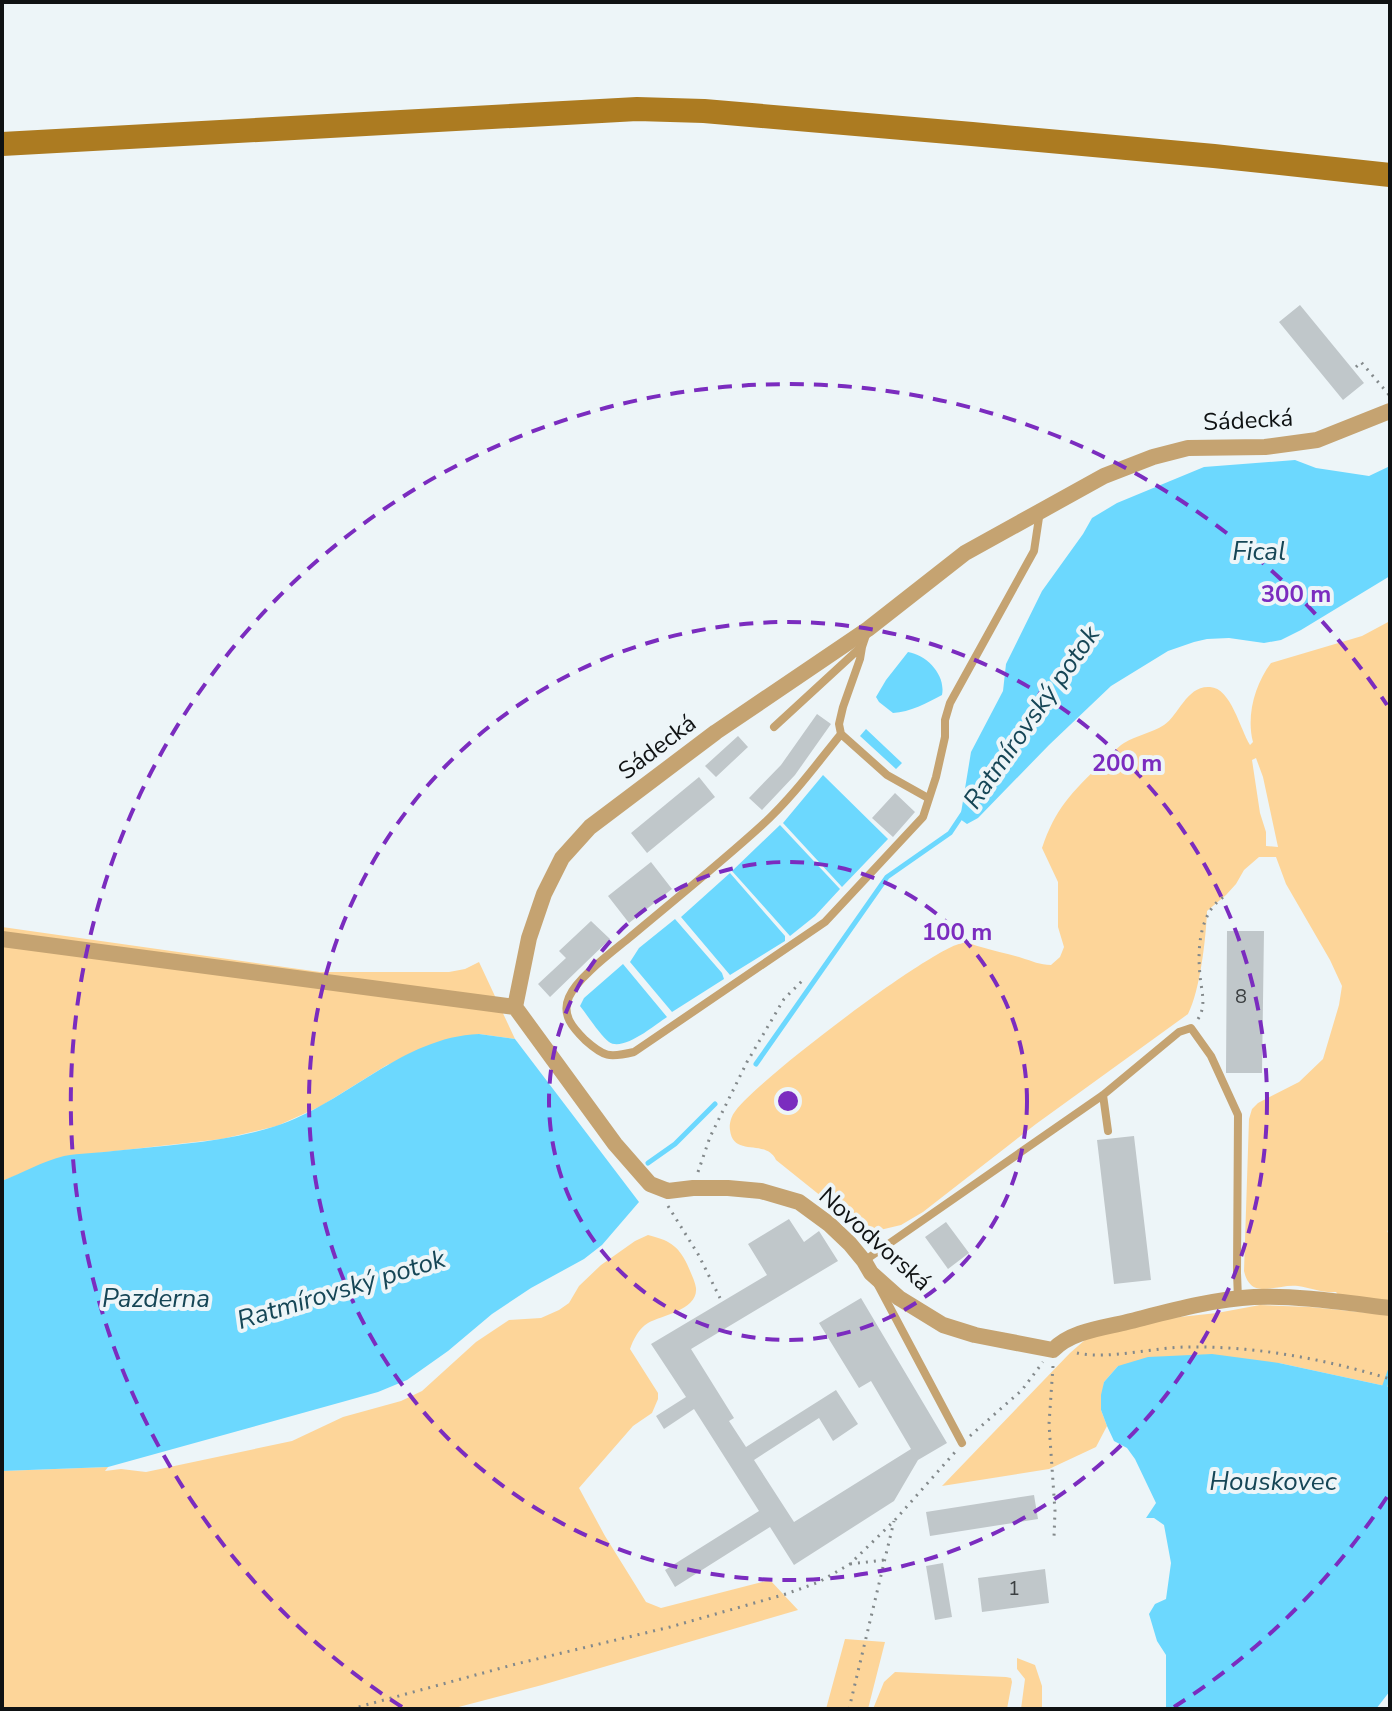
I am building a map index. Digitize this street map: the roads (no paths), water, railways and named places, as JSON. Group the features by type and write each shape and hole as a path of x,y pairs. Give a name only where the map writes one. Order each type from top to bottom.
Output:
{"main road":[{"path":"2,144 637,109 704,111 1017,138 1390,175"}],"street":[{"name":"Sádecká","path":"515,1007 529,938 544,894 562,858 590,827 716,732 868,629 965,553 1104,476 1153,457 1188,448 1265,447 1317,440 1390,411"},
{"path":"2,939 515,1007"},
{"name":"Novodvorská","path":"515,1007 615,1144 650,1184 668,1191 693,1188 761,1191 799,1202 850,1244 867,1267 899,1298 943,1325 975,1335 1056,1347 1084,1332 1191,1307 1238,1300"},
{"path":"1238,1300 1254,1297 1299,1299 1390,1308"}],"lane":[{"path":"841,734 763,825 602,960 573,989 567,1001 567,1014 572,1027 593,1047 606,1056 634,1052 825,922 923,817 945,737 945,720 950,703 1034,551 1041,510"},
{"path":"868,629 841,716 841,734 887,775 928,798"},
{"path":"774,727 862,647"},
{"path":"962,1443 867,1267 1103,1095 1179,1032 1191,1028 1211,1056 1238,1115 1238,1300"},
{"path":"1103,1095 1108,1131"}],"water":[{"name":"Fical","path":"1295,460 1316,468 1369,476 1390,466 1390,576 1281,640 1264,643 1229,638 1207,639 1168,651 1111,686 978,818 967,824 960,819 971,752 1003,691 1006,664 1042,591 1092,518 1117,503 1204,467"},
{"path":"908,652 922,657 934,667 941,680 942,695 912,709 893,713 876,697"},
{"path":"866,729 902,763 896,769 860,736"},
{"path":"823,775 888,839 842,887 783,823"},
{"path":"780,825 840,889 815,916 790,936 732,871"},
{"path":"730,873 785,936 785,941 730,975 681,917"},
{"path":"675,919 724,979 672,1012 630,962 639,948"},
{"path":"623,964 667,1017 630,1041 615,1044 602,1035 580,1006 584,998"},
{"name":"Pazderna","path":"479,1034 515,1039 639,1202 602,1245 492,1314 407,1380 378,1392 108,1467 2,1471 2,1181 64,1156 215,1140 276,1126 302,1116 425,1046"},
{"name":"Houskovec","path":"1212,1354 1279,1363 1390,1387 1390,1691 1376,1709 1166,1709 1166,1655 1157,1641 1149,1614 1155,1604 1166,1599 1171,1563 1164,1525 1154,1518 1146,1518 1156,1503 1135,1459 1127,1448 1114,1441 1101,1410 1101,1395 1104,1382 1118,1366 1148,1357"}],"waterway":[{"name":"Ratmírovský potok","path":"756,1064 887,877 950,833 964,812"},
{"name":"Ratmírovský potok","path":"648,1163 675,1144 715,1104"},
{"path":"1383,1391 1390,1371"}]}
